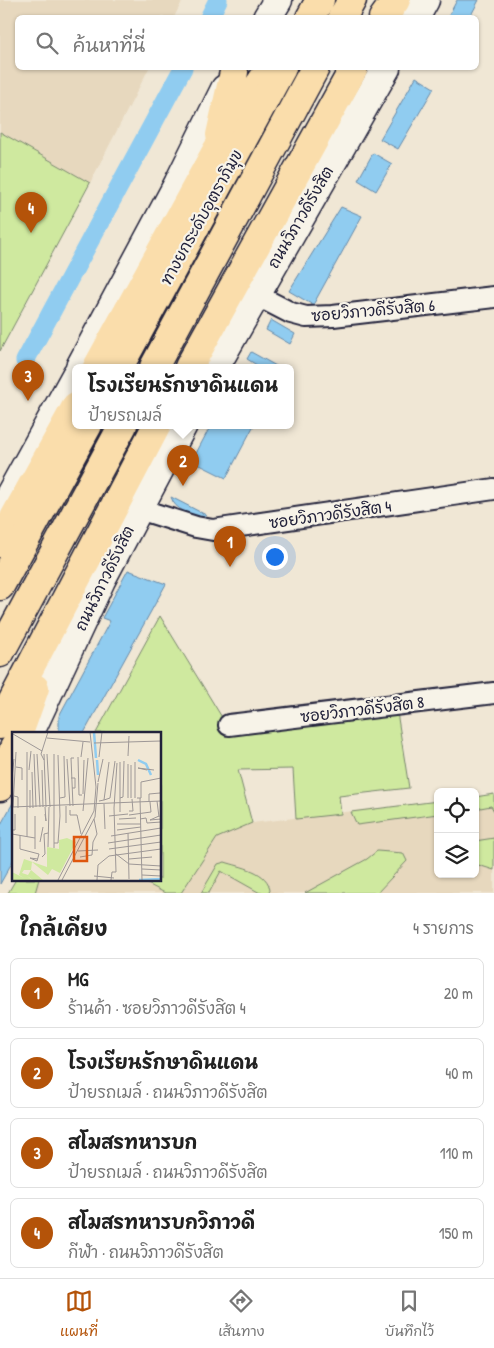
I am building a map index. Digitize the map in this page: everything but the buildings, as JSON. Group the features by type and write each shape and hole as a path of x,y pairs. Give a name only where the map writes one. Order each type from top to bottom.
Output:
{"highway":[{"path":"305,15 315,0"},
{"path":"312,15 320,0"},
{"path":"344,15 352,0"},
{"path":"383,15 388,0"},
{"path":"384,15 396,0"},
{"path":"216,151 235,70"},
{"path":"99,364 216,151 270,70"},
{"name":"ทางยกระดับอุตราภิมุข","path":"121,364 281,70"},
{"name":"ทางยกระดับอุตราภิมุข","path":"156,364 314,70"},
{"name":"ถนนวิภาวดีรังสิต","path":"191,364 353,70"},
{"path":"0,543 72,413"},
{"path":"0,586 86,429"},
{"path":"0,653 121,429"},
{"name":"ถนนวิภาวดีรังสิต","path":"0,725 155,429"},
{"path":"19,732 68,598"},
{"path":"0,787 12,754"}],"main road":[{"path":"269,15 278,0"},
{"path":"417,15 425,0"},
{"path":"82,364 178,184 235,70"},
{"name":"ถนนวิภาวดีรังสิต","path":"217,364 385,70"},
{"path":"0,513 72,382"},
{"name":"ถนนวิภาวดีรังสิต","path":"29,732 101,580 181,429"},
{"path":"0,795 12,770"}],"street":[{"name":"ซอยวิภาวดีรังสิต 6","path":"256,295 291,313 306,317 340,315 494,297"},
{"name":"ซอยวิภาวดีรังสิต 4","path":"138,509 196,527 213,530 494,489"},
{"name":"ซอยวิภาวดีรังสิต 8","path":"229,726 494,693"}],"shaded area":[{"path":"0,0 183,0 175,15 15,15 15,70 148,70 90,183 0,132"},
{"path":"160,616 223,719 252,823 434,801 434,878 479,878 479,796 494,794 494,893 8,893 15,881 161,881 161,732 97,732"}],"green space":[{"path":"0,132 90,183 0,351"},
{"path":"160,616 223,719 226,731 337,723 397,712 409,788 339,796 341,814 296,819 293,769 238,770 252,823 217,838 181,893 165,893 142,881 161,881 161,732 97,732"},
{"path":"494,794 494,811 491,806 479,808 479,796"},
{"path":"434,802 434,815 357,825 351,812"},
{"path":"494,838 494,870 479,865 479,840"},
{"path":"377,851 403,853 407,861 377,893 305,893 367,859"},
{"path":"225,862 259,874 265,879 270,891 268,893 260,893 221,871 209,893 201,893 218,864"},
{"path":"15,881 38,881 35,893 8,893"}],"water":[{"path":"457,0 479,0 471,15 449,15"},
{"path":"416,77 434,88 398,149 380,139"},
{"path":"373,153 392,164 376,191 358,180"},
{"path":"341,207 362,216 313,305 289,291"},
{"path":"271,320 295,334 290,344 266,330"},
{"path":"251,352 273,364 255,364 247,359"},
{"path":"209,429 252,429 226,478 192,461"},
{"path":"171,497 206,515 202,518 183,511 173,502"},
{"path":"128,570 166,584 85,732 59,732 59,716 110,621 102,618"},
{"path":"12,805 12,863 0,884 0,826"}],"waterway":[{"path":"210,15 218,0"},
{"path":"25,361 182,70"}],"place":[{"name":"สโมสรทหารบกวิภาวดี","path":"31,233"},
{"name":"สโมสรทหารบก","path":"28,401"},
{"name":"โรงเรียนรักษาดินแดน","path":"183,486"},
{"name":"MG","path":"230,567"}]}
